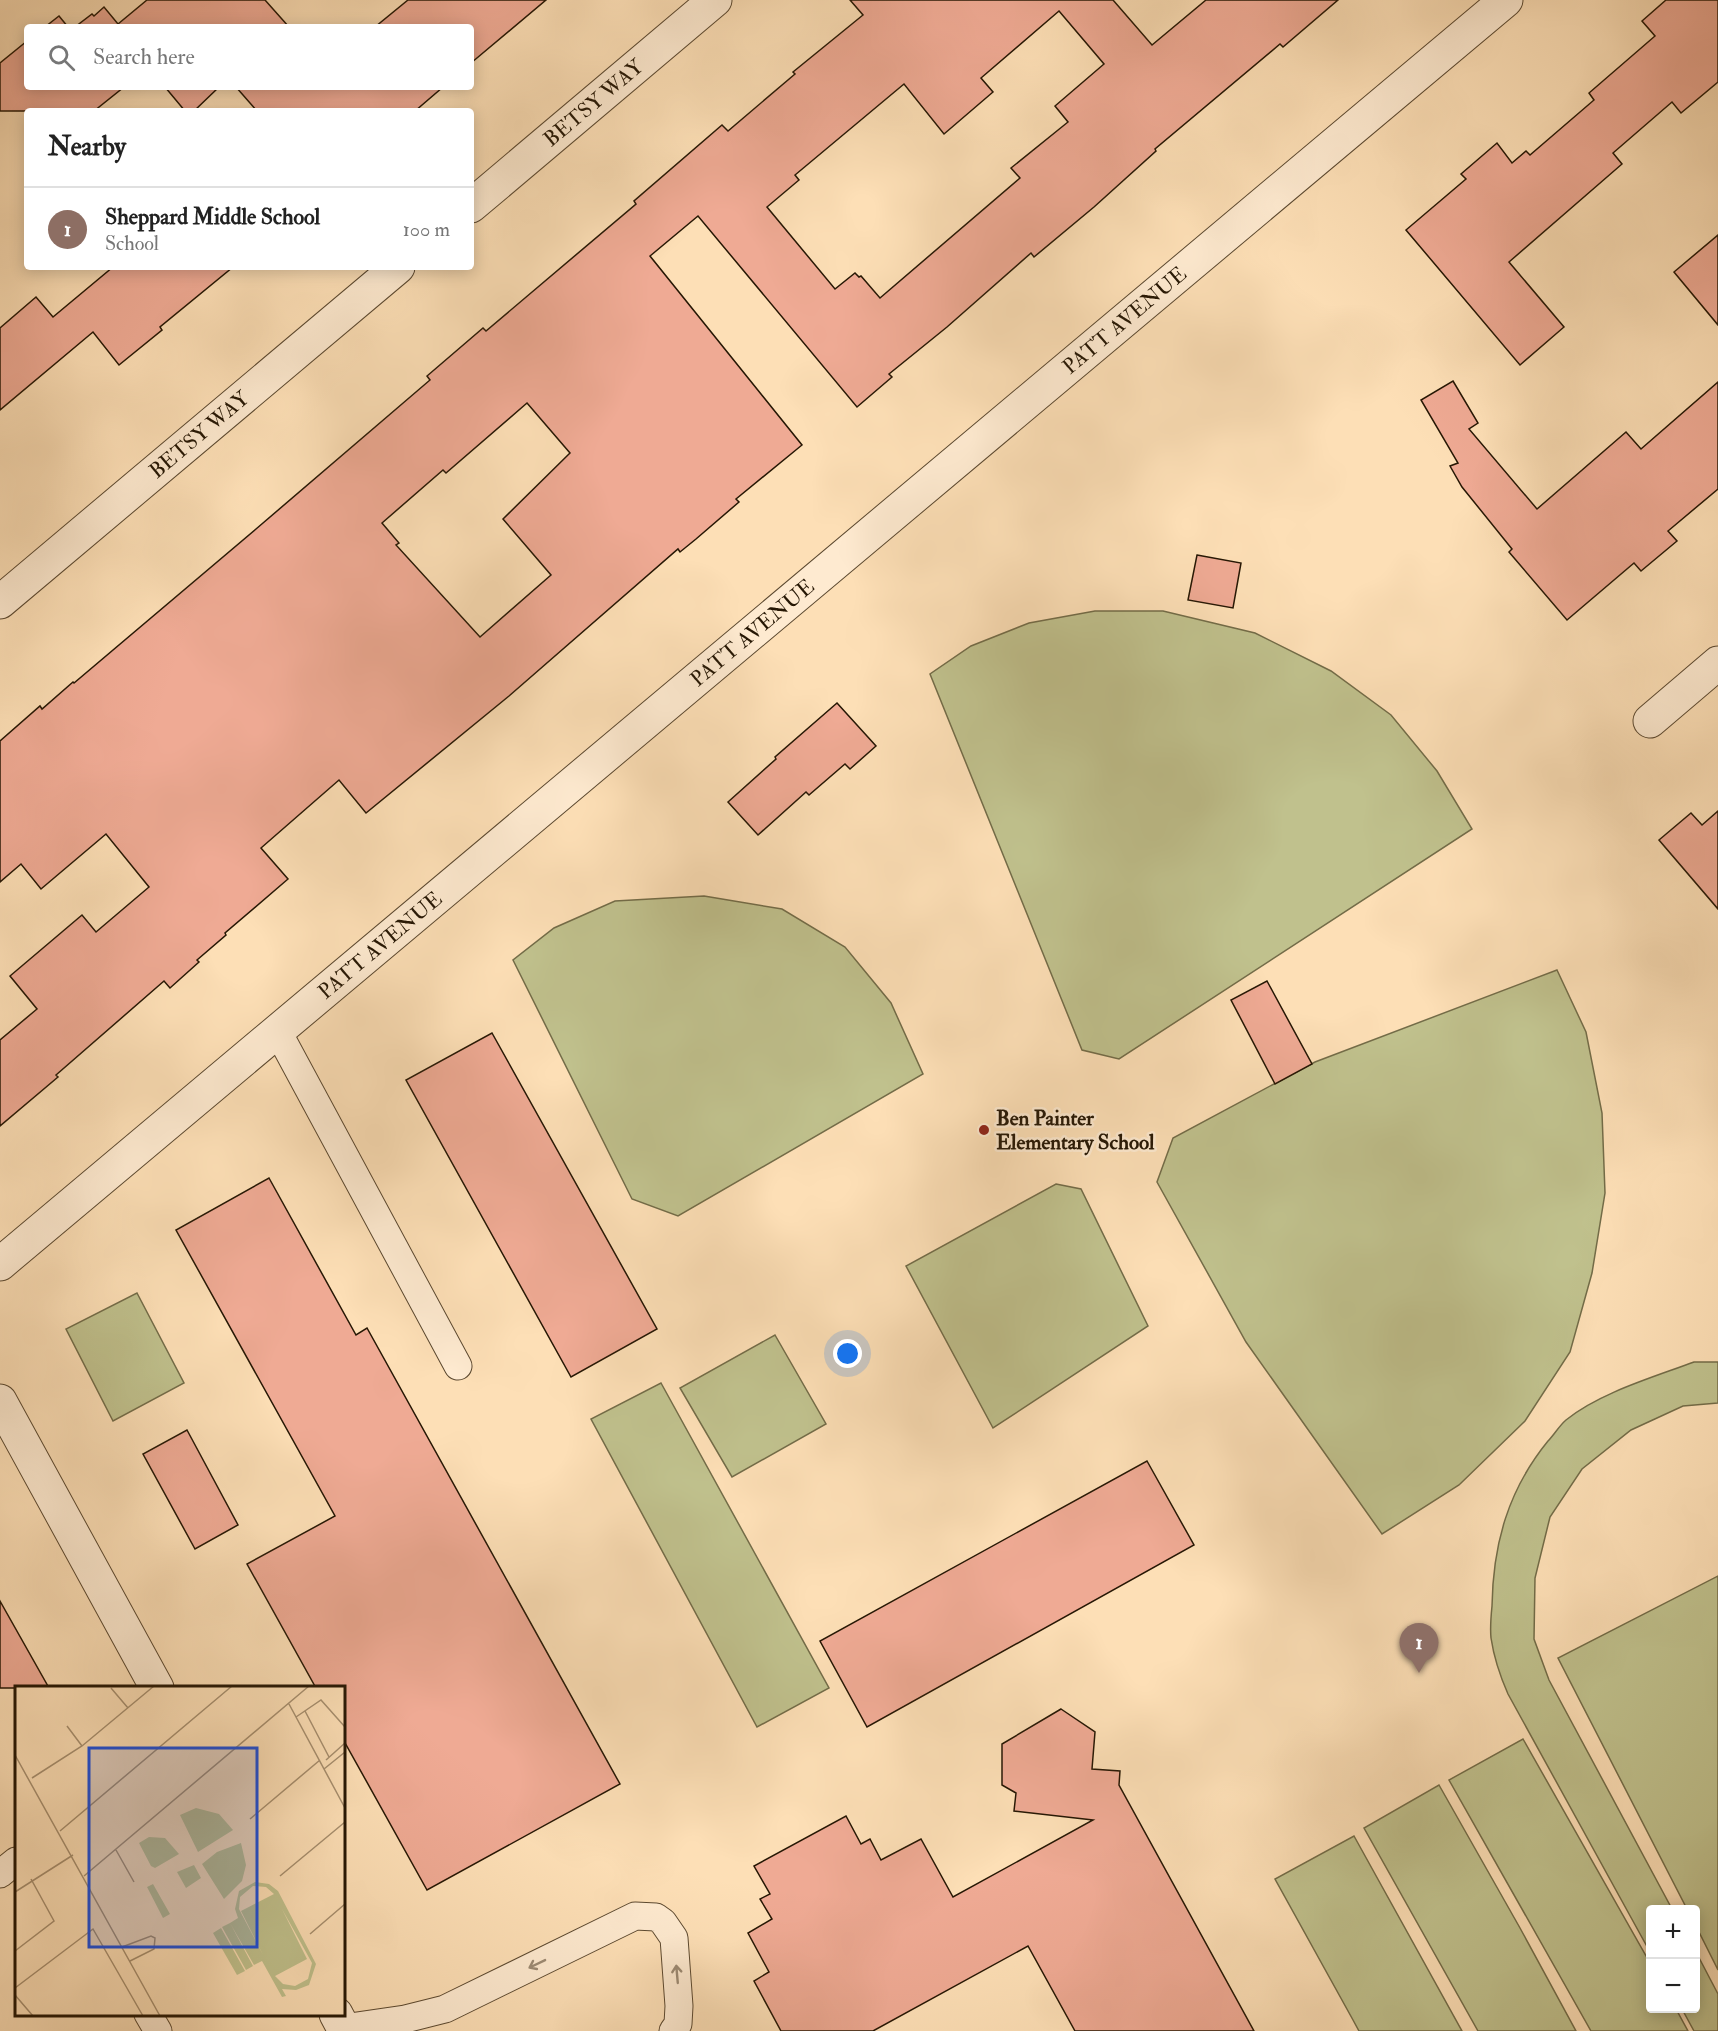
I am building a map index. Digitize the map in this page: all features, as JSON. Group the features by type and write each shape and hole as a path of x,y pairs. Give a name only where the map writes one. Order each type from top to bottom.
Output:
{"street":[{"name":"BETSY WAY","path":"474,203 715,0"},
{"name":"PATT AVENUE","path":"0,1264 1506,0"},
{"name":"BETSY WAY","path":"0,602 394,270"},
{"path":"1650,721 1718,663"},
{"path":"0,1401 156,1686"}],"lane":[{"path":"278,1032 458,1366"},
{"path":"0,1874 15,1863"},
{"path":"341,2024 405,2019 445,2009 635,1916 656,1917 663,1922 674,1938 679,2006 678,2024 673,2031"},
{"path":"149,2016 158,2031"}],"green space":[{"path":"1095,611 1163,611 1255,633 1331,671 1391,715 1437,771 1472,829 1119,1059 1082,1050 930,674 971,646 1029,623"},
{"path":"704,896 782,909 845,947 891,1003 923,1074 678,1216 632,1199 513,960 554,928 615,901"},
{"path":"1557,970 1586,1032 1602,1113 1605,1193 1592,1273 1570,1352 1525,1421 1459,1485 1382,1534 1246,1342 1157,1182 1173,1138 1315,1062"},
{"path":"1056,1184 1081,1189 1148,1326 993,1428 906,1266"},
{"path":"137,1293 184,1383 113,1421 66,1329"},
{"path":"775,1335 826,1424 732,1477 680,1388"},
{"path":"1694,1362 1718,1362 1718,1403 1683,1406 1631,1430 1582,1469 1550,1517 1535,1578 1534,1639 1549,1680 1670,1905 1646,1905 1646,1945 1508,1694 1500,1674 1491,1638 1493,1583 1500,1539 1513,1498 1534,1460 1561,1425 1579,1410 1645,1380"},
{"path":"661,1383 829,1688 757,1727 591,1419"},
{"path":"1718,1576 1718,1970 1700,1934 1700,1905 1685,1905 1558,1658"},
{"path":"1523,1739 1646,1956 1646,2013 1678,2013 1688,2031 1591,2031 1449,1780"},
{"path":"1439,1785 1576,2031 1478,2031 1364,1828"},
{"path":"1354,1836 1462,2031 1359,2031 1275,1879"},
{"path":"1700,1960 1718,1994 1718,2031 1694,2031 1684,2013 1700,2013"}],"building":[{"path":"147,0 265,0 286,24 118,24"},
{"path":"408,0 546,0 474,60 474,24 379,24"},
{"path":"850,0 1113,0 1152,45 1206,0 1338,0 1283,47 1280,44 1155,149 1156,151 1094,207 1034,257 1031,253 947,327 889,374 892,377 857,407 698,216 650,256 802,445 736,499 739,502 696,539 680,552 678,549 509,696 366,813 339,780 261,848 288,879 225,933 226,935 197,960 199,962 170,988 164,981 0,1126 0,1040 37,1009 10,976 82,915 96,932 149,887 106,834 41,889 21,864 0,882 0,741 40,706 42,709 74,683 256,529 430,380 427,376 483,328 486,331 636,204 634,201 722,125 728,131 795,74 793,72 863,15","holes":["1059,11 1104,64 1055,106 1068,122 1011,168 1020,178 880,298 861,276 855,273 835,289 767,207 799,180 795,175 904,84 944,134 993,92 981,78","527,403 570,453 503,519 551,575 480,637 396,545 399,543 382,523 443,470 446,473"]},
{"path":"1666,0 1718,0 1718,82 1681,113 1672,102 1613,153 1622,164 1509,262 1564,327 1520,365 1406,230 1466,179 1461,174 1497,143 1512,163 1526,151 1530,155 1594,100 1589,93 1655,36 1642,21"},
{"path":"104,7 118,24 79,24 92,14 94,16"},
{"path":"59,16 66,24 49,24"},
{"path":"24,43 24,90 120,90 98,108 24,108 24,111 0,111 0,63"},
{"path":"168,90 216,90 197,108 182,108"},
{"path":"239,90 440,90 418,108 254,108"},
{"path":"1718,235 1718,325 1674,272"},
{"path":"109,270 229,270 160,327 162,330 119,365 93,332 0,410 0,328 36,297 53,317"},
{"path":"1453,381 1478,423 1469,429 1537,509 1626,432 1641,449 1718,382 1718,489 1668,531 1677,541 1641,571 1634,563 1567,620 1509,552 1512,549 1462,487 1450,466 1458,463 1421,400"},
{"path":"1197,555 1241,563 1233,608 1188,600"},
{"path":"837,703 876,746 850,769 845,764 809,795 806,792 758,835 728,802"},
{"path":"1718,811 1718,909 1659,840 1691,813 1702,825"},
{"path":"1267,981 1312,1064 1275,1084 1231,1000"},
{"path":"492,1033 657,1329 571,1377 406,1080"},
{"path":"269,1178 356,1335 367,1328 620,1784 427,1890 345,1743 345,1686 315,1686 247,1564 335,1516 176,1230"},
{"path":"187,1430 238,1525 195,1549 143,1454"},
{"path":"1147,1461 1194,1545 867,1727 820,1641"},
{"path":"0,1601 48,1686 0,1688"},
{"path":"1061,1709 1095,1732 1092,1769 1120,1771 1119,1785 1254,2031 1075,2031 1028,1946 873,2031 781,2031 754,1981 769,1972 748,1933 772,1919 760,1899 770,1894 754,1866 846,1816 861,1844 870,1839 881,1860 921,1839 953,1897 1093,1820 1014,1811 1016,1793 1002,1785 1002,1744"}],"place":[{"name":"Ben Painter Elementary School","path":"984,1130"},
{"name":"Sheppard Middle School","path":"1419,1673"}]}
